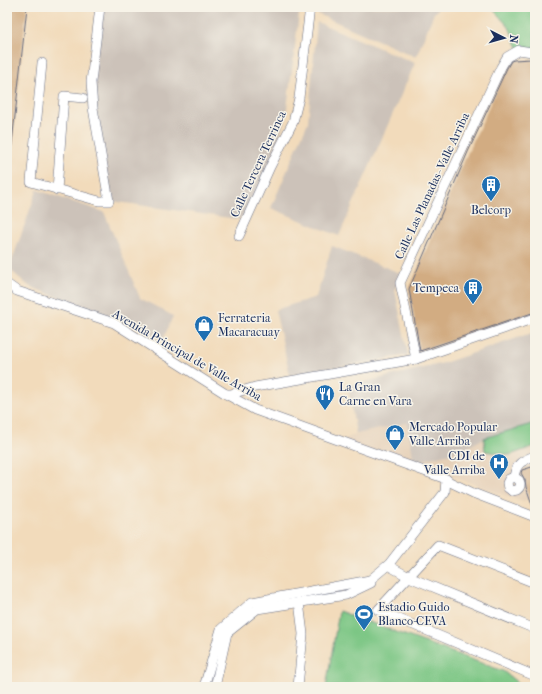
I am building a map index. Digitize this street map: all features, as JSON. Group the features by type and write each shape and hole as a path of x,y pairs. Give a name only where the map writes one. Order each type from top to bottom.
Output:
{"street":[{"path":"42,62 32,182 99,201 109,201 93,108 91,82 100,7"},
{"name":"Calle Tercera Terrinca","path":"239,236 270,166 294,122 299,98 310,7"},
{"name":"Calle Las Planadas- Valle Arriba","path":"416,359 400,284 492,86 507,57 519,50 532,52 535,55"},
{"path":"57,190 64,96 83,98"},
{"name":"Avenida Principal de Valle Arriba","path":"7,284 17,291 114,323 226,394 255,410 448,480 473,493 535,517"},
{"path":"226,394 255,387 416,359 535,318"},
{"path":"508,506 512,491 508,488 507,483 509,479 514,477 519,464 534,456"},
{"path":"215,687 227,633 257,609 346,595 372,582 391,566 407,549 440,506 449,493 448,480"},
{"path":"204,687 221,629 252,602 370,580 389,564 446,492 448,480"},
{"path":"535,583 438,545 378,610 535,676"},
{"path":"391,566 409,576 535,629"},
{"path":"298,687 303,634 299,602"}],"shaded area":[{"path":"103,7 300,7 286,116 270,167 244,220 111,201 91,83"},
{"path":"319,7 439,7 434,13 416,57 318,14"},
{"path":"317,22 415,63 339,236 271,208 308,122"},
{"path":"37,190 104,212 140,298 173,316 163,339 29,286 9,269"},
{"path":"332,246 400,273 395,290 408,355 290,375 275,310 316,297"},
{"path":"535,332 535,423 484,438 463,450 414,462 407,423 356,434 348,386 444,363"},
{"name":"Mercado Popular Valle Arriba","path":"407,423 414,462 342,441 361,431"},
{"name":"CDI de Valle Arriba","path":"484,438 485,451 535,446 535,497 523,502 414,462 463,450"}],"green space":[{"path":"491,7 535,7 535,55 519,50 509,27"},
{"path":"535,423 535,446 510,455 485,451 484,438"},
{"name":"Estadio Guido Blanco-CEVA","path":"339,611 503,671 523,687 326,687"}],"building":[{"path":"7,7 27,7 11,152 7,152"},
{"name":"Belcorp","path":"531,59 535,64 535,312 420,351 409,289 468,152 507,68 511,61"},
{"path":"535,466 534,510 525,480 521,473 522,470"}],"place":[{"name":"Belcorp","path":"491,202"},
{"name":"Tempeca","path":"473,305"},
{"name":"Ferrateria Macaracuay","path":"204,342"},
{"name":"La Gran Carne en Vara","path":"325,411"},
{"name":"Mercado Popular Valle Arriba","path":"395,451"},
{"name":"CDI de Valle Arriba","path":"499,480"},
{"name":"Estadio Guido Blanco-CEVA","path":"364,631"}]}
